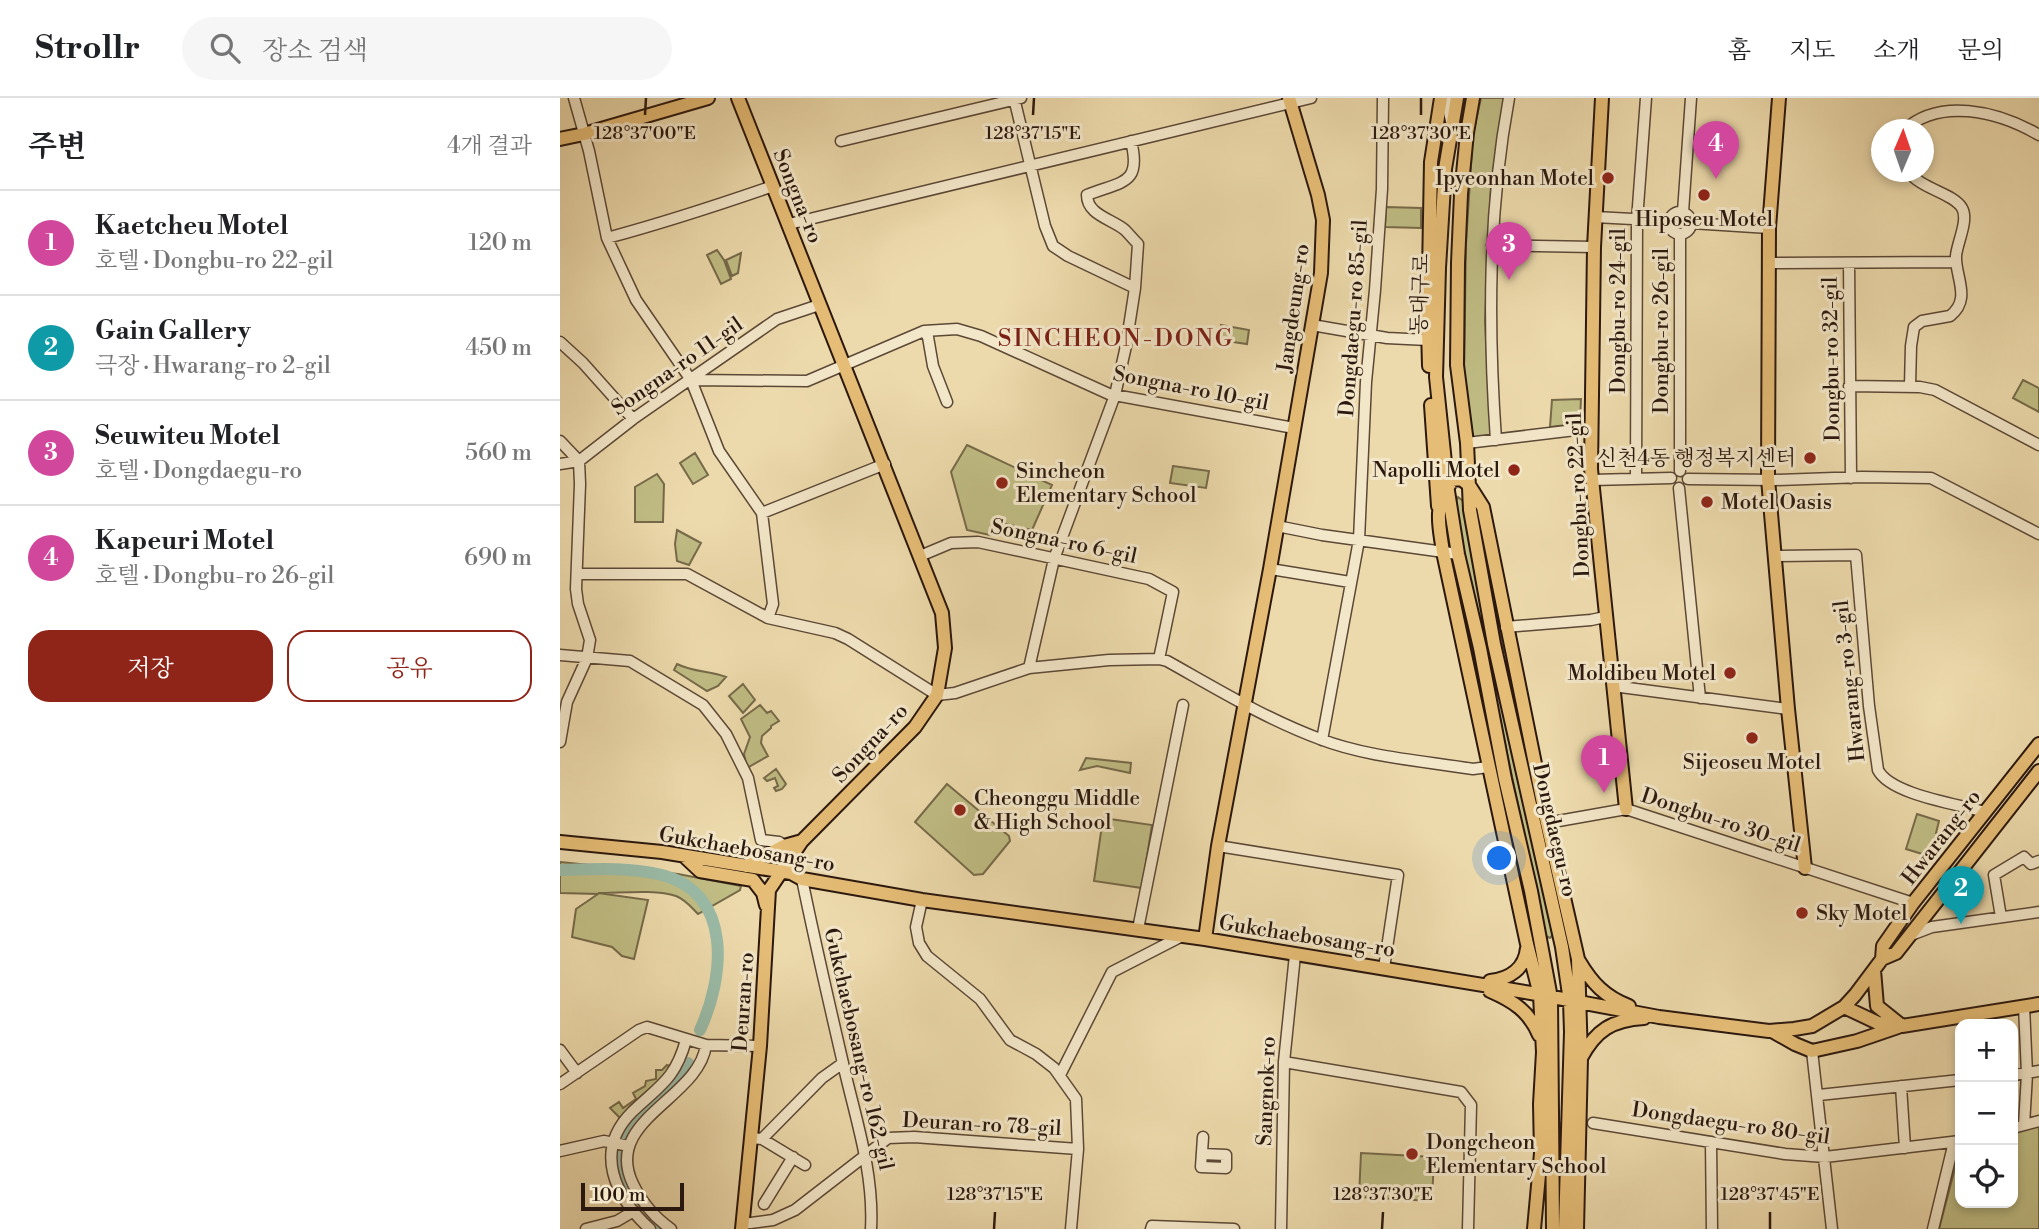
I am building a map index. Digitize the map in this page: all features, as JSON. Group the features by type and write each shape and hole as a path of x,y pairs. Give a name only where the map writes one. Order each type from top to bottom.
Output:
{"main road":[{"path":"560,139 708,98"},
{"name":"Songna-ro","path":"738,98 942,613 946,641 937,695 915,727 802,841 782,872"},
{"path":"1441,98 1431,162 1428,340 1438,516 1443,552 1527,944 1545,996 1553,1229"},
{"name":"동대구로","path":"1448,491 1436,377 1445,169 1457,98"},
{"name":"Dongdaegu-ro","path":"1473,98 1464,157 1458,263 1457,365 1467,443 1475,543 1494,644 1574,1001 1577,1229"},
{"name":"Dongbu-ro 22-gil","path":"1602,98 1594,247 1592,481 1626,809"},
{"name":"Dongbu-ro 30-gil","path":"1779,98 1769,228 1768,479 1805,868"},
{"name":"Jangdeung-ro","path":"1205,939 1218,846 1270,569 1321,273 1323,220 1290,101"},
{"path":"1438,516 1439,504 1452,480 1461,479 1469,485 1483,508 1547,823 1578,959 1592,983 1613,1000 1659,1017"},
{"name":"Dongdaegu-ro","path":"1448,491 1458,554 1480,648 1541,950 1545,996"},
{"name":"Hwarang-ro","path":"1878,965 1884,946 1913,903 2039,744"},
{"name":"Hwarang-ro","path":"1844,1007 1878,965 1896,953 2039,771"},
{"path":"746,866 784,846 802,841"},
{"name":"Gukchaebosang-ro","path":"560,842 684,856 922,900 1205,939 1474,983 1659,1017 1772,1031 1812,1026 1844,1007"},
{"path":"684,856 700,871 753,880 763,893 767,912"},
{"name":"Deuran-ro","path":"742,1226 756,1138 769,890 782,872"},
{"path":"1474,983 1503,979 1519,968 1525,960 1527,944"},
{"path":"1541,950 1544,954 1553,956 1562,947"},
{"path":"1574,1001 1578,959"},
{"path":"1878,965 1877,1006 1902,1026"},
{"path":"1474,983 1508,998 1523,1009 1547,1049"},
{"path":"1772,1031 1812,1051 1857,1041 1902,1026 2039,1004"},
{"path":"1844,1007 1878,1023 1902,1026"},
{"path":"1534,1229 1541,1153 1540,1104 1547,1049 1557,1038 1563,1038 1576,1056 1601,1031 1617,1023 1659,1017"},
{"name":"Dongdaegu-ro","path":"1565,1229 1576,1056"}],"street":[{"path":"574,98 607,238 636,300 691,380 719,451 762,513 772,604 768,618"},
{"path":"789,224 1311,98"},
{"name":"Dongdaegu-ro 85-gil","path":"1350,582 1359,540 1366,382 1382,189 1382,98"},
{"path":"1450,98 1448,108 1452,121"},
{"path":"1496,440 1490,323 1492,245 1497,179 1509,98"},
{"name":"Dongbu-ro 24-gil","path":"1636,479 1637,220 1646,98"},
{"path":"1682,212 1690,98"},
{"path":"841,141 1016,99 1052,246 1135,288"},
{"path":"1913,119 1921,109 1932,103 1952,100 1978,103 2039,135"},
{"path":"1029,668 1054,559 1115,395 1126,346 1135,288 1138,244 1124,230 1091,210 1087,195 1130,177 1136,160 1131,141"},
{"path":"1910,387 1911,334 1914,327 1923,321 1951,316 1960,304 1963,291 1956,262 1964,219 1962,208 1920,182"},
{"path":"607,238 671,221 774,186"},
{"path":"1682,212 1689,216 1692,223 1687,231 1680,234 1672,230 1670,221 1673,215 1682,212"},
{"path":"1595,216 1670,221"},
{"path":"1692,223 1769,228"},
{"name":"Dongbu-ro 26-gil","path":"1680,234 1684,475"},
{"path":"1492,245 1594,247"},
{"name":"Dongbu-ro 32-gil","path":"1852,478 1849,263 1956,262"},
{"path":"1769,263 1849,263"},
{"name":"Songna-ro 11-gil","path":"560,464 579,461 633,419 777,320 819,305"},
{"path":"1312,325 1371,335 1428,340"},
{"name":"Songna-ro 10-gil","path":"691,380 799,383 936,328 967,331 1115,395 1294,428"},
{"path":"924,331 928,337 933,366 947,402"},
{"path":"560,342 583,363 633,419"},
{"path":"1849,386 1920,387 1944,394 2039,446"},
{"path":"1467,443 1591,428"},
{"path":"560,441 579,461 578,604 590,640 587,658 567,702 560,742"},
{"path":"762,513 884,464"},
{"path":"1679,488 1674,486 1671,478 1673,473 1722,479 1931,478 2039,534"},
{"path":"1679,488 1686,484 1684,475"},
{"path":"1592,481 1671,478"},
{"path":"1679,488 1700,698"},
{"path":"1277,526 1322,536 1458,554"},
{"name":"Songna-ro 6-gil","path":"920,556 951,543 964,541 1149,579 1173,592 1159,659"},
{"name":"Hwarang-ro 3-gil","path":"1775,556 1856,555 1869,706 1878,770 1882,778 1922,795 1985,812"},
{"path":"1270,569 1350,582 1322,740"},
{"path":"577,574 687,574 768,618 835,633 848,639 937,695 955,693 1029,668 1109,660 1159,659 1245,706 1322,740 1375,753 1473,769 1488,766"},
{"path":"1506,627 1605,617"},
{"path":"560,655 631,660 704,705 726,734 748,778 761,840 779,842 784,846"},
{"path":"1613,686 1788,709"},
{"path":"1139,929 1183,705"},
{"path":"1547,823 1626,809"},
{"name":"Dongbu-ro 30-gil","path":"1626,809 1913,903"},
{"path":"1218,846 1398,875 1384,968"},
{"path":"2001,917 1994,875 2024,858 2031,864 2039,861"},
{"name":"Gukchaebosang-ro 162-gil","path":"802,879 865,1154 870,1188 871,1229"},
{"path":"922,900 916,927 919,943 927,956 981,999 1010,1040 1036,1054 1060,1075 1076,1099 1078,1149 1071,1229"},
{"path":"1910,935 1932,927 2039,912"},
{"path":"1060,1075 1112,972 1182,936"},
{"name":"Sangnok-ro","path":"1281,1229 1284,1062 1295,955"},
{"path":"2024,1006 2024,1125"},
{"path":"560,1084 647,1027 708,1045 760,1046"},
{"path":"650,1229 618,1191 612,1174 613,1142 632,1112 668,1080 681,1059 686,1040"},
{"path":"671,1229 656,1218 634,1186 628,1165 629,1146 635,1131 692,1075 705,1057 708,1045"},
{"path":"560,1050 577,1073"},
{"path":"1812,1051 1832,1229"},
{"path":"1284,1062 1461,1092 1471,1105 1468,1229"},
{"path":"805,1165 756,1138 822,1077 843,1063"},
{"path":"2018,1075 2039,1071"},
{"path":"1819,1095 1955,1081"},
{"path":"1901,1086 1905,1148"},
{"path":"2018,1127 2039,1121"},
{"name":"Dongdaegu-ro 80-gil","path":"1594,1123 1825,1157 1955,1141"},
{"name":"Deuran-ro 78-gil","path":"742,1226 773,1220 795,1210 888,1138 914,1137 1078,1149"},
{"path":"1202,1154 1203,1137"},
{"path":"560,1151 604,1142 629,1146"},
{"path":"1711,1142 1712,1229"},
{"path":"1933,1229 1956,1145"},
{"path":"764,1203 793,1157"},
{"path":"586,1229 617,1220 634,1211"},
{"path":"1152,1229 1152,1226 1234,1229"}],"shaded area":[{"path":"1481,98 1504,98 1491,185 1485,321 1491,435 1473,438 1464,375 1466,244 1473,134"},
{"path":"1386,207 1421,208 1421,228 1385,227"},
{"path":"717,250 731,279 721,284 707,255"},
{"path":"741,253 738,273 732,276 726,260"},
{"path":"1221,325 1249,330 1247,344 1219,340"},
{"path":"2023,380 2039,388 2039,412 2013,398"},
{"path":"1581,399 1580,418 1575,424 1550,427 1552,400"},
{"path":"967,445 1052,485 1032,530 994,521 990,535 967,530 951,472"},
{"path":"695,453 708,475 693,484 680,463"},
{"path":"1173,466 1209,471 1206,488 1170,483"},
{"path":"657,474 664,484 663,522 635,522 635,487"},
{"path":"1458,497 1463,501 1472,556 1553,935 1550,938 1546,936 1465,556 1455,503"},
{"path":"677,530 701,543 689,565 677,561"},
{"path":"1483,551 1487,555 1504,652 1500,649"},
{"path":"1453,561 1457,565 1474,662 1470,659 1451,567"},
{"path":"677,664 726,677 718,686 707,691 674,670"},
{"path":"743,684 755,700 743,713 729,696"},
{"path":"760,705 767,713 771,711 779,721 762,736 761,743 768,756 747,768 744,754 750,737 741,719"},
{"path":"1086,758 1131,763 1130,773 1097,766 1080,770"},
{"path":"776,769 786,784 776,791 774,788 778,786 775,778 767,781 764,778"},
{"path":"947,784 1009,836 1010,841 983,874 974,875 915,822"},
{"path":"1917,814 1939,821 1936,833 1946,836 1929,856 1906,849"},
{"path":"1103,818 1152,825 1142,888 1094,881"},
{"path":"560,862 678,874 741,886 740,890 698,914 683,900 668,894 598,893 648,900 634,959 622,956 612,947 572,937 576,909 598,894 560,893"},
{"path":"667,1065 670,1066 664,1078 620,1118 610,1108 619,1102 623,1108 636,1099 633,1093 645,1086 646,1081 656,1079 656,1070 662,1070"},
{"path":"1561,1123 1561,1229 1556,1229 1558,1125"},
{"path":"2039,1124 2039,1229 1939,1229 1955,1168 1955,1208 2018,1208 2018,1130"},
{"path":"1361,1153 1434,1157 1432,1201 1359,1197"}],"waterway":[{"path":"560,870 650,872 685,885 702,900 712,919 717,940 718,963 714,987 700,1030"},
{"path":"658,1229 630,1196 620,1168 619,1154 629,1128 675,1081 688,1063"}],"place":[{"name":"Ipyeonhan Motel","path":"1608,178"},
{"name":"Kapeuri Motel","path":"1716,179"},
{"name":"Hiposeu Motel","path":"1704,195"},
{"name":"Seuwiteu Motel","path":"1509,280"},
{"name":"신천4동 행정복지센터","path":"1810,458"},
{"name":"Napolli Motel","path":"1514,470"},
{"name":"Sincheon Elementary School","path":"1002,483"},
{"name":"Motel Oasis","path":"1707,502"},
{"name":"Moldibeu Motel","path":"1730,673"},
{"name":"Sijeoseu Motel","path":"1752,738"},
{"name":"Kaetcheu Motel","path":"1604,793"},
{"name":"Cheonggu Middle & High School","path":"960,810"},
{"name":"Sky Motel","path":"1802,913"},
{"name":"Gain Gallery","path":"1961,924"},
{"name":"Dongcheon Elementary School","path":"1412,1154"}],"district":[{"name":"SINCHEON-DONG","path":"1116,338"}]}
